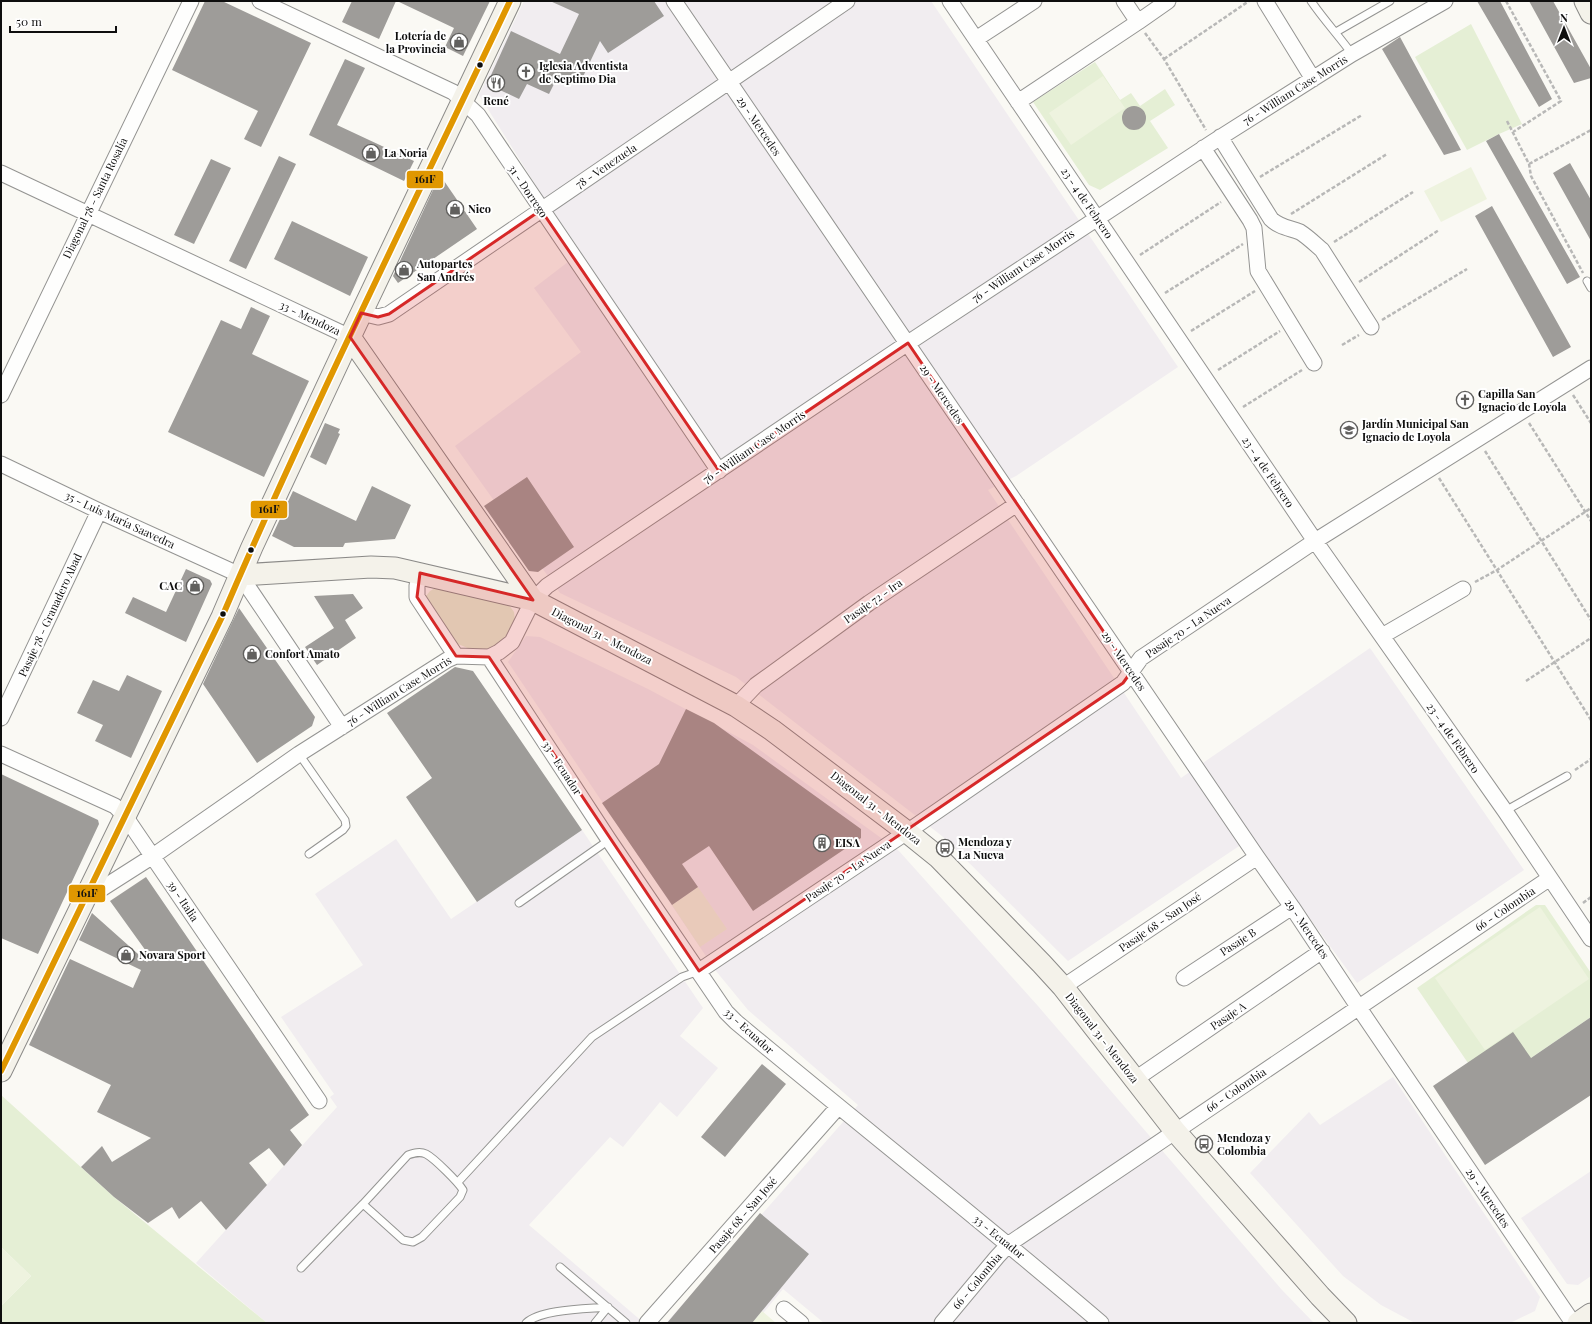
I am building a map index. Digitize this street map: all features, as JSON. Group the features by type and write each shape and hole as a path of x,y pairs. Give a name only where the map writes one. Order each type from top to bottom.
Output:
{"street":[{"name":"Diagonal 78 - Santa Rosalía","path":"1,395 190,1"},
{"name":"31 - Dorrego","path":"260,1 453,92 478,115 719,471"},
{"path":"1,1071 222,617 361,313 510,1"},
{"name":"29 - Mercedes","path":"674,1 1322,951 1359,1008 1573,1323"},
{"name":"78 - Venezuela","path":"361,313 378,317 389,314 847,1"},
{"name":"23 - 4 de Febrero","path":"950,1 1315,541 1591,939"},
{"path":"976,39 1034,1"},
{"path":"1124,1 1138,22"},
{"path":"1018,102 1168,1"},
{"path":"1265,1 1313,80"},
{"name":"76 - William Case Morris","path":"84,900 153,856 299,754 456,656 489,657 499,652 512,642 533,600 547,586 908,343 1212,142 1313,80 1352,54 1445,1"},
{"path":"1585,1 1591,13"},
{"path":"1212,142 1249,184 1271,219 1276,224 1300,232 1313,241 1322,250 1371,327"},
{"path":"1212,142 1233,194 1254,228 1258,271 1265,285 1314,363"},
{"name":"33 - Mendoza","path":"1,173 350,337 533,600"},
{"name":"Pasaje 70 - La Nueva","path":"699,971 907,832 1123,683 1141,658 1315,541 1591,368"},
{"name":"35 - Luis María Saavedra","path":"1,464 99,511 240,575"},
{"name":"Pasaje 72 - Ira","path":"736,706 756,685 863,607 1017,504"},
{"name":"Pasaje 78 - Granadero Abad","path":"1,718 99,511"},
{"name":"Diagonal 31 - Mendoza","path":"240,575 382,567 395,568 533,600 736,706 772,730 938,857 978,897 1063,987 1175,1131 1320,1296 1346,1323"},
{"path":"420,573 417,586 417,596 456,656"},
{"path":"240,575 342,727"},
{"path":"1382,636 1463,589"},
{"name":"33 - Ecuador","path":"489,657 609,840 726,1012 838,1107 1009,1244 1101,1323"},
{"name":"39 - Italia","path":"1,754 115,806 125,816 319,1101"},
{"name":"Pasaje 68 - San José","path":"1063,987 1257,857"},
{"name":"66 - Colombia","path":"942,1323 1009,1244 1550,878"},
{"name":"Pasaje B","path":"1184,978 1292,907"},
{"name":"Pasaje A","path":"1134,1080 1322,951"},
{"name":"Pasaje 68 - San José","path":"647,1323 838,1107"},
{"path":"784,1309 801,1323"},
{"path":"1578,1323 1591,1314"}],"lane":[{"path":"1311,1 1352,54"},
{"path":"1336,32 1390,1"},
{"path":"1587,281 1591,288"},
{"path":"299,754 345,820 346,826 343,830 309,854"},
{"path":"1504,812 1567,776"},
{"path":"519,903 609,840"},
{"path":"458,1182 592,1037 682,977 699,971"},
{"path":"301,1268 408,1155 417,1152 426,1154 458,1182 463,1190 460,1198 422,1237 413,1242 403,1240 363,1204"},
{"path":"560,1267 626,1323"},
{"path":"526,1323 539,1315 549,1313 608,1307"},
{"path":"595,1323 608,1307"}],"path":[{"path":"1164,59 1249,1"},
{"path":"1506,1 1561,101 1513,132"},
{"path":"1138,22 1164,59 1212,142"},
{"path":"1249,184 1362,115"},
{"path":"1507,121 1529,164 1531,176 1587,281"},
{"path":"1529,164 1591,130"},
{"path":"1276,224 1387,154"},
{"path":"1322,250 1413,192"},
{"path":"1140,255 1233,194"},
{"path":"1347,289 1439,230"},
{"path":"1165,293 1255,237"},
{"path":"1342,346 1467,269"},
{"path":"1191,331 1265,285"},
{"path":"1218,370 1290,324"},
{"path":"1243,407 1314,363"},
{"path":"1566,384 1591,423"},
{"path":"1522,410 1591,520"},
{"path":"1477,439 1591,620"},
{"path":"1432,467 1591,720"},
{"path":"1463,589 1497,570 1591,508"},
{"path":"1526,681 1591,638"},
{"path":"1567,776 1591,760"}],"highlighted area":[{"path":"541,210 719,471 908,343 1131,672 1123,683 699,971 489,657 456,656 417,597 420,573 533,600 350,337 361,313 378,317 389,314"}],"shaded area":[{"path":"524,1 931,1 1178,367 1016,476 988,490 1181,778 1370,648 1524,870 1357,983 1251,838 1068,961 942,836 736,677 560,593 455,446 581,352 534,288 581,252 540,192 479,95"},
{"path":"526,636 540,637 648,689 753,745 899,851 1038,1006 1282,1290 1314,1323 824,1323 783,1289 755,1323 666,1323 858,1105 748,1010 716,971 508,662"},
{"path":"582,830 703,1008 680,1036 718,1068 677,1117 660,1102 623,1147 610,1137 529,1225 644,1323 267,1323 196,1263 337,1107 330,1097 334,1094 281,1017 363,965 315,894 396,839 451,919"},
{"path":"1393,1077 1540,1297 1535,1311 1510,1323 1415,1323 1381,1305 1343,1276 1250,1173 1309,1112 1320,1125"},
{"path":"1591,1171 1591,1276 1578,1285 1567,1284 1521,1218"}],"green space":[{"path":"1471,24 1522,124 1467,150 1415,57"},
{"path":"1095,62 1120,100 1131,93 1140,106 1165,89 1175,105 1150,121 1168,148 1100,190 1089,185 1033,102"},
{"path":"1103,76 1125,108 1071,145 1049,113"},
{"path":"1471,167 1487,199 1441,222 1424,191"},
{"path":"437,587 509,605 514,612 515,621 511,634 490,649 475,651 453,642 426,596 430,591"},
{"path":"698,887 727,929 700,947 672,905"},
{"path":"1536,905 1545,905 1591,973 1591,1017 1531,1058 1468,1063 1417,988"},
{"path":"1540,907 1589,979 1485,1050 1435,978"},
{"path":"1,1095 114,1197 267,1323 1,1323 1,1306 31,1276 1,1247"},
{"path":"1,1247 31,1276 1,1306"},
{"path":"762,1311 776,1323 752,1323"}],"building":[{"path":"205,1 222,1 311,43 261,147 244,139 258,111 172,70"},
{"path":"352,1 396,1 379,39 342,22"},
{"path":"397,1 490,1 463,56 445,47 454,28"},
{"path":"550,1 654,1 664,16 608,53 600,41 579,85 558,76 549,94 527,84 519,99 487,84 511,31 560,54 579,14"},
{"path":"1477,1 1500,1 1552,99 1539,107"},
{"path":"1529,1 1553,1 1591,69 1591,78 1574,83"},
{"path":"1400,37 1461,150 1444,155 1382,49"},
{"path":"345,59 365,68 337,125 414,161 404,181 309,135"},
{"path":"1134,106 1143,109 1146,118 1143,127 1134,130 1125,127 1122,118 1125,109"},
{"path":"1499,134 1580,277 1567,284 1486,141"},
{"path":"279,156 296,164 246,269 229,261"},
{"path":"211,159 231,168 194,244 174,235"},
{"path":"1570,163 1591,200 1591,241 1553,173"},
{"path":"440,175 477,229 398,283 393,276"},
{"path":"1492,206 1571,347 1553,357 1475,216"},
{"path":"292,221 368,257 350,296 274,259"},
{"path":"251,307 270,316 252,354 309,381 264,477 168,432 221,320 241,329"},
{"path":"325,423 340,429 338,433 340,434 326,465 310,457"},
{"path":"527,477 574,547 538,572 529,571 484,506"},
{"path":"372,486 411,505 395,539 345,543 343,547 294,547 272,536 293,491 356,521"},
{"path":"186,569 210,580 212,584 186,642 125,613 133,597 166,612"},
{"path":"353,594 363,608 345,620 356,638 317,665 305,647 334,628 314,596"},
{"path":"239,608 315,717 312,726 257,763 203,684"},
{"path":"455,667 473,671 582,830 477,902 406,797 432,778 387,713"},
{"path":"127,675 162,691 131,758 95,741 103,725 77,713 93,680 119,691"},
{"path":"686,709 714,723 861,829 861,838 753,911 709,846 682,864 698,887 672,905 602,803 659,764"},
{"path":"1,774 98,820 99,824 38,954 1,938"},
{"path":"146,877 309,1115 290,1130 302,1145 284,1166 269,1148 249,1163 267,1185 226,1230 201,1201 179,1219 172,1207 148,1223 114,1197 81,1167 102,1146 112,1162 151,1138 97,1112 111,1085 29,1045 70,959 133,988 141,970 79,940 92,913 147,962 151,958 110,901"},
{"path":"1591,1017 1591,1095 1485,1165 1433,1086 1513,1032 1531,1058"},
{"path":"762,1064 786,1084 725,1157 701,1137"},
{"path":"760,1213 809,1254 752,1323 667,1323"}],"transit line":[{"name":"161F","path":"1,1071 222,617 291,462 510,1"}],"place":[{"name":"Lotería de la Provincia","path":"459,42"},
{"name":"Iglesia Adventista de Septimo Dia","path":"526,72"},
{"name":"René","path":"496,83"},
{"name":"La Noria","path":"371,153"},
{"name":"Nico","path":"455,209"},
{"name":"Autopartes San Andrés","path":"404,270"},
{"name":"Capilla San Ignacio de Loyola","path":"1465,400"},
{"name":"Jardín Municipal San Ignacio de Loyola","path":"1349,430"},
{"name":"CAC","path":"195,586"},
{"name":"Confort Amato","path":"252,654"},
{"name":"EISA","path":"822,843"},
{"name":"Mendoza y La Nueva","path":"945,848"},
{"name":"Novara Sport","path":"126,955"},
{"name":"Mendoza y Colombia","path":"1204,1144"}]}
